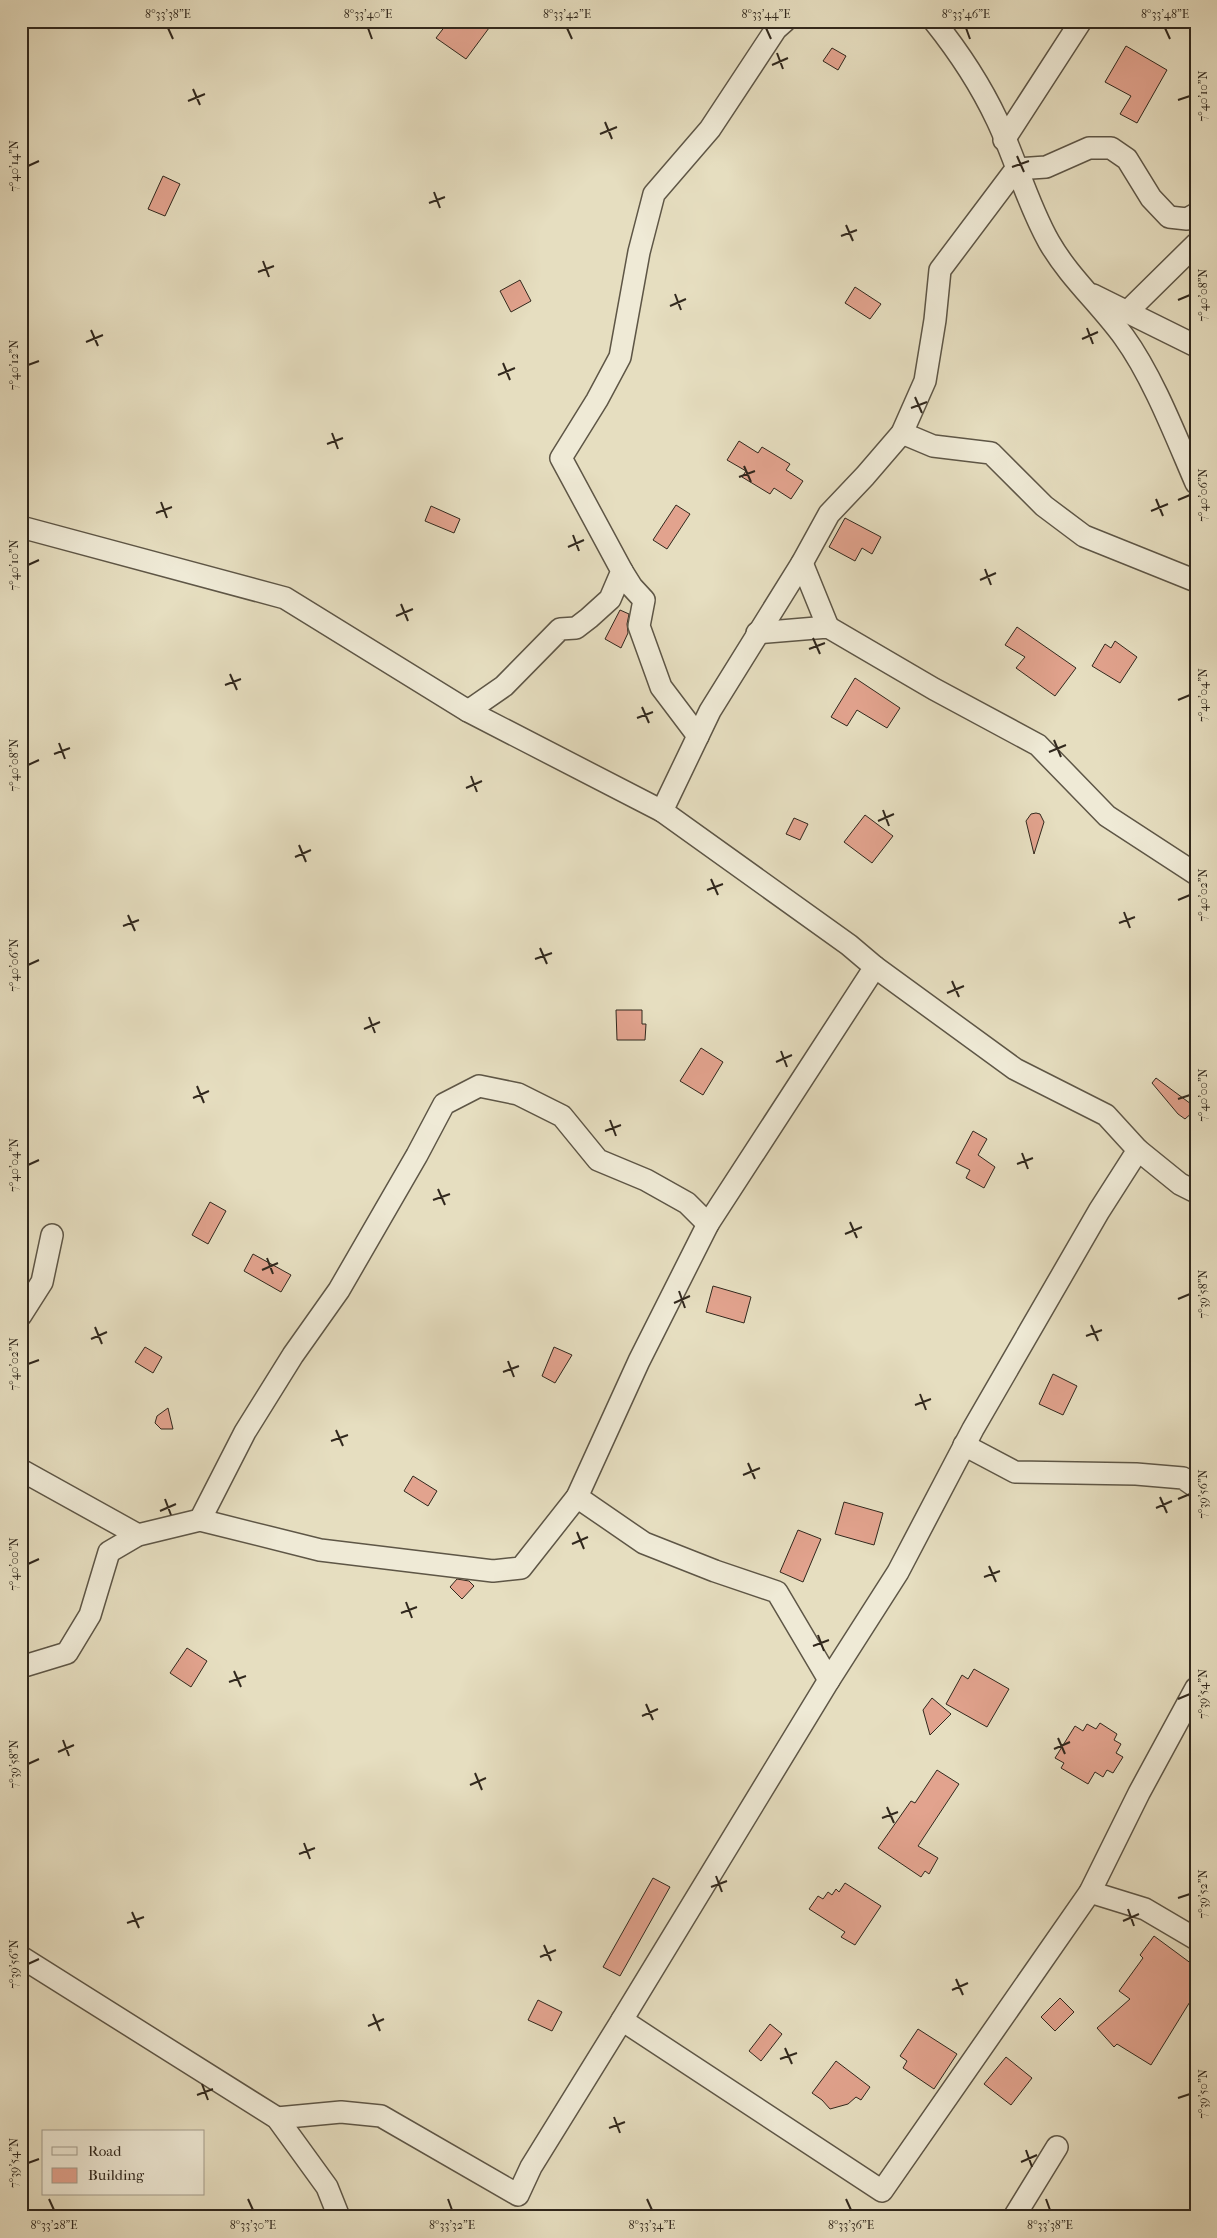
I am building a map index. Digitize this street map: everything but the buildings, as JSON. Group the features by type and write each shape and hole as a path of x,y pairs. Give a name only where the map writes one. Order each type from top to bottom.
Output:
{"street":[{"path":"934,21 949,40 997,120 1026,195 1062,263 1135,354 1174,432 1196,483"},
{"path":"1004,140 1081,21"},
{"path":"698,736 661,687 639,626 644,600 632,587 622,571 561,458 597,400 620,357 640,252 654,194 710,129 775,24"},
{"path":"662,811 710,711 802,563 829,514 866,476 902,432 925,381 935,320 940,270 1016,169 1046,167 1089,148 1111,148 1126,159 1151,198 1169,217 1187,219 1196,214"},
{"path":"1127,312 1196,244"},
{"path":"1087,292 1196,346"},
{"path":"902,432 933,446 991,453 1044,506 1084,536 1196,581"},
{"path":"21,527 285,598 468,711 662,811 849,945 875,967 1015,1069 1106,1115 1138,1150 1180,1184 1196,1192"},
{"path":"802,563 828,627"},
{"path":"468,711 504,686 560,629 576,628 610,599 622,571"},
{"path":"757,633 828,627 934,689 1038,745 1107,816 1196,874"},
{"path":"21,1667 67,1653 90,1615 109,1552 138,1535 200,1520 320,1550 493,1571 521,1568 577,1497 639,1361 708,1224 875,967"},
{"path":"200,1520 245,1432 293,1355 339,1290 417,1155 444,1104 479,1086 518,1094 562,1116 598,1160 646,1180 687,1203 708,1224"},
{"path":"276,2118 341,2112 381,2116 518,2195 530,2167 829,1680 898,1572 964,1445 1099,1211 1138,1150"},
{"path":"21,1315 42,1282 52,1235"},
{"path":"964,1445 1015,1472 1136,1474 1183,1478 1196,1487"},
{"path":"21,1470 138,1535"},
{"path":"577,1497 644,1543 715,1571 778,1592 829,1680"},
{"path":"622,2020 882,2191 1090,1892 1139,1794 1196,1688"},
{"path":"1090,1892 1145,1909 1196,1939"},
{"path":"21,1957 276,2118 326,2187 339,2217"},
{"path":"1014,2217 1057,2147"}]}
